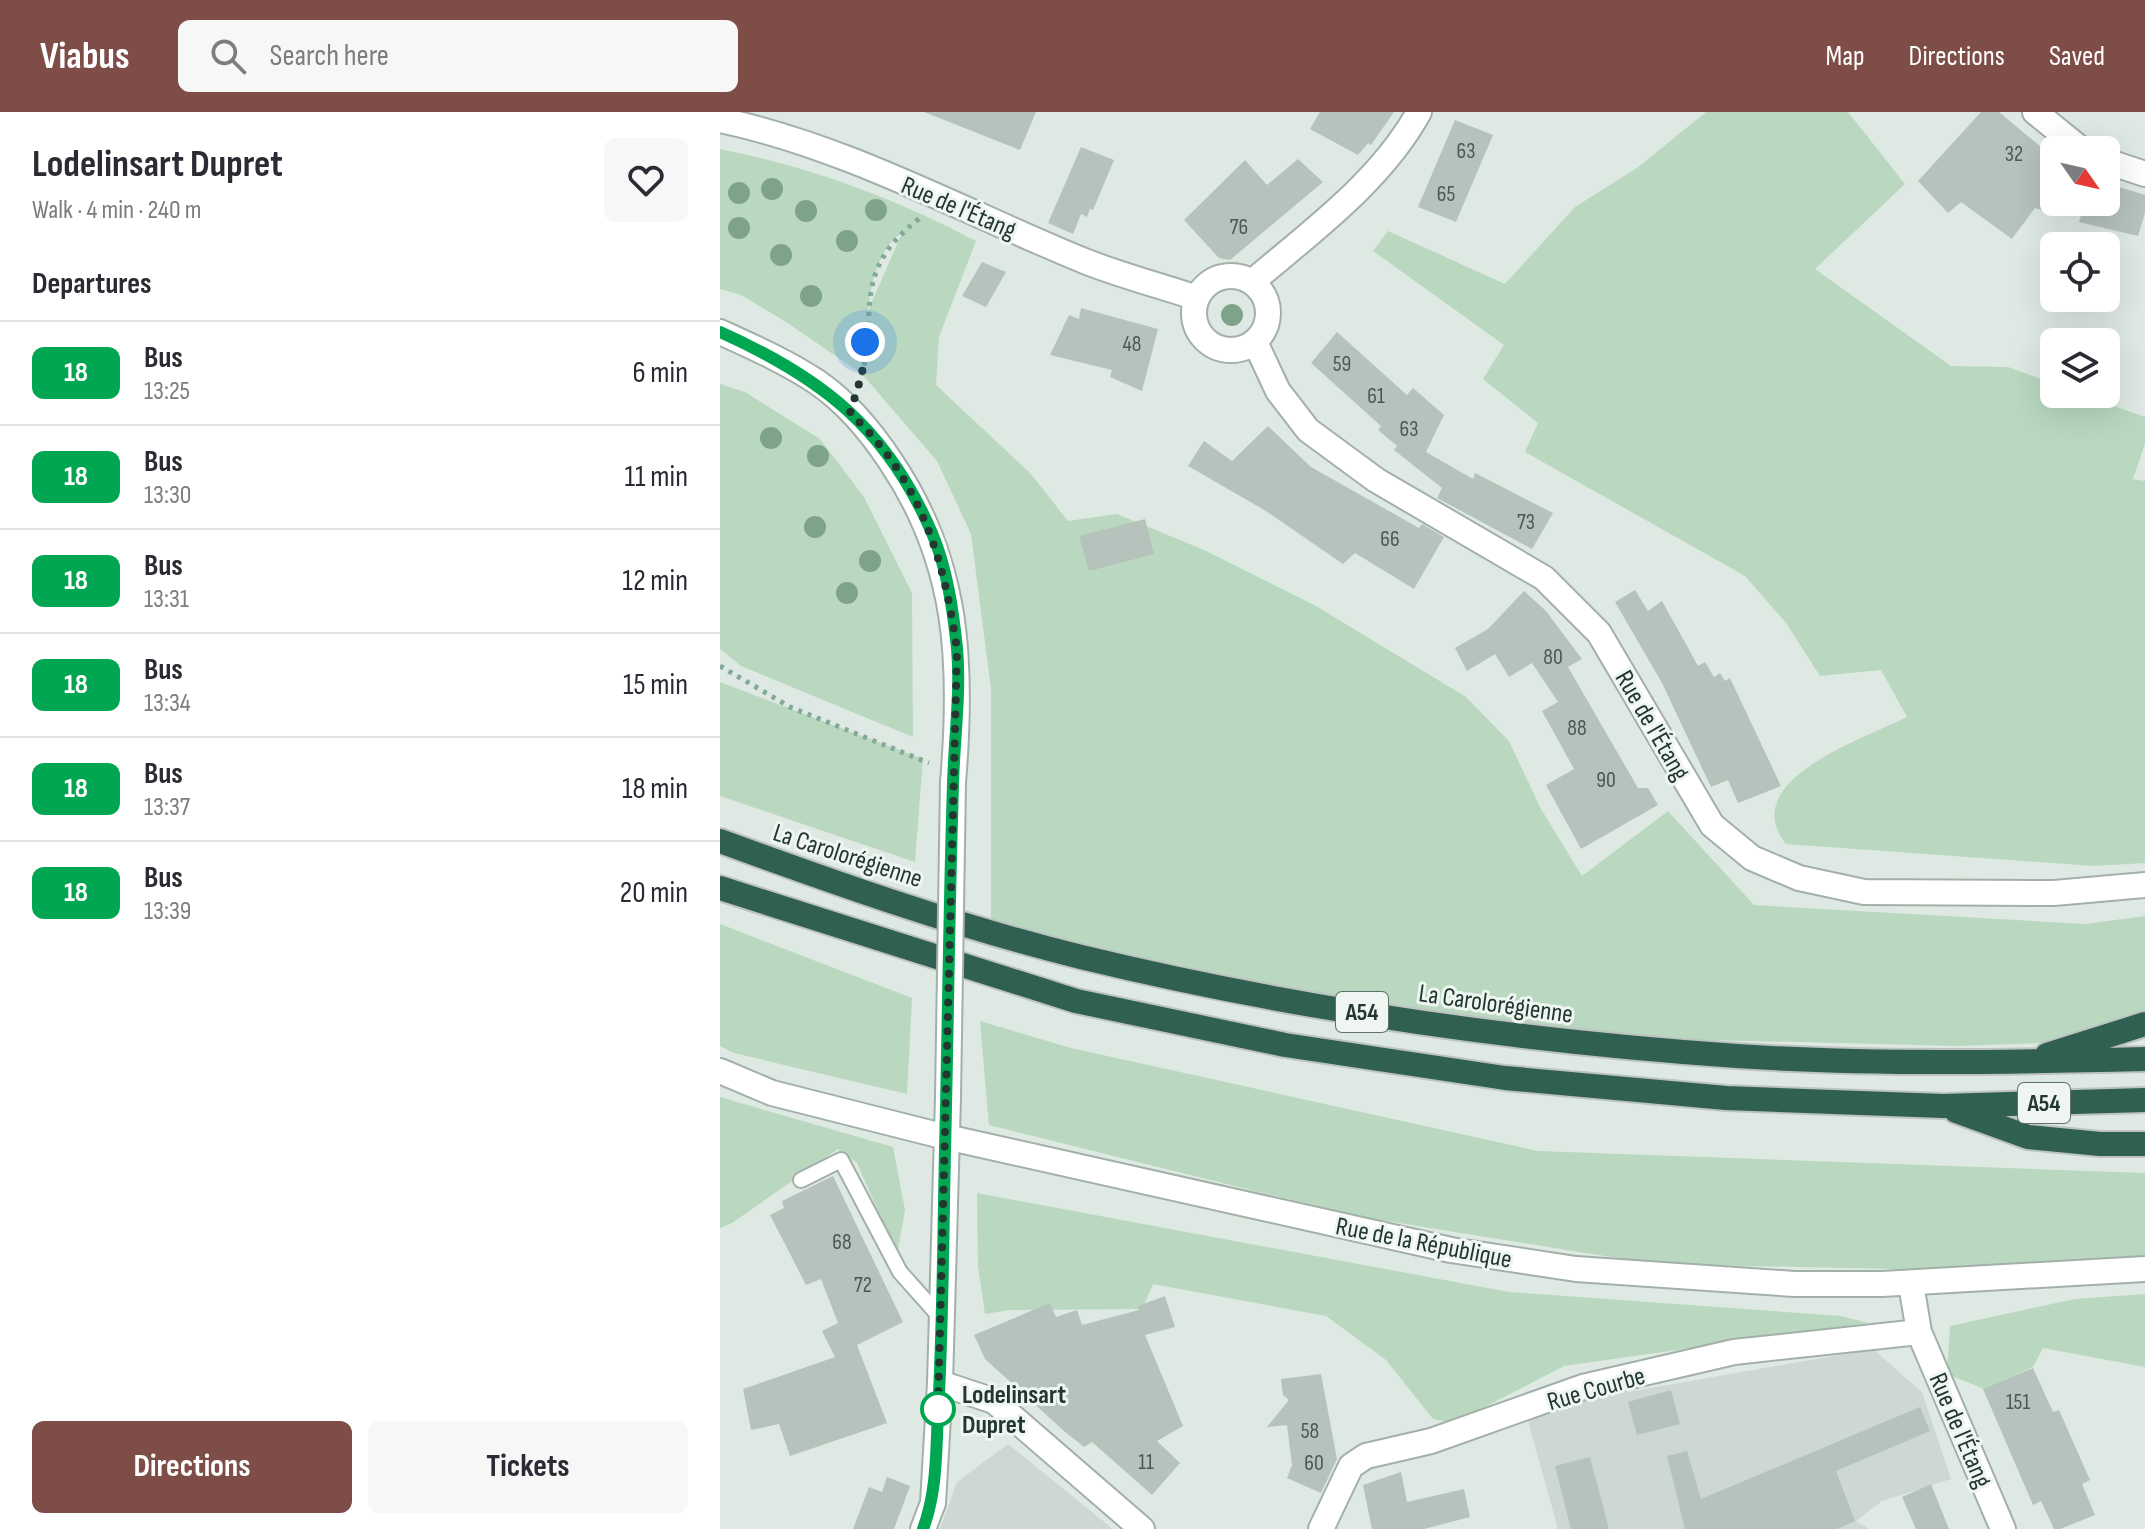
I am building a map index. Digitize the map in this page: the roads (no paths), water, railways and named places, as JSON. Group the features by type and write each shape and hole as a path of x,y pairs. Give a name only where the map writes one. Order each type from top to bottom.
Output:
{"highway":[{"name":"La Carolorégienne","path":"720,841 845,886 1079,956 1300,1002 1521,1037 1740,1056 2026,1062 2145,1059"},
{"name":"A54","path":"720,888 1076,1001 1285,1045 1505,1078 1726,1098 1943,1106 2145,1100"},
{"path":"2026,1062 2130,1026 2145,1024"},
{"path":"1943,1106 2028,1137 2100,1144 2145,1144"}],"street":[{"path":"1252,282 1324,221 1392,155 1419,112"},
{"path":"2035,112 2065,136"},
{"name":"Rue de l'Étang","path":"720,120 764,129 940,197 1089,263 1197,298"},
{"path":"2120,166 2145,174"},
{"path":"1242,277 1252,282 1266,298 1268,309 1267,323 1255,342 1229,350 1208,342 1195,321 1197,298 1218,278 1242,277"},
{"path":"720,332 767,353 819,384 874,436 907,485 932,534 948,587 957,650 948,1097 940,1383 933,1503 923,1529"},
{"name":"Rue de l'Étang","path":"1255,342 1278,391 1308,430 1376,480 1544,578 1599,633 1712,825 1752,858 1799,878 1864,892 2054,893 2145,885"},
{"name":"Rue de la République","path":"720,1071 772,1093 813,1105 946,1137 1436,1247 1576,1269 1794,1284 1911,1284 2145,1269"},
{"name":"Rue de l'Étang","path":"1911,1284 1919,1332 2003,1529"},
{"name":"Rue Courbe","path":"1321,1529 1351,1466 1366,1456 1431,1441 1583,1387 1734,1352 1919,1332"},
{"path":"940,1383 994,1401 1142,1529"}],"lane":[{"path":"801,1180 841,1160 900,1272 941,1318"}],"place":[{"name":"Lodelinsart Dupret","path":"938,1409"}]}
